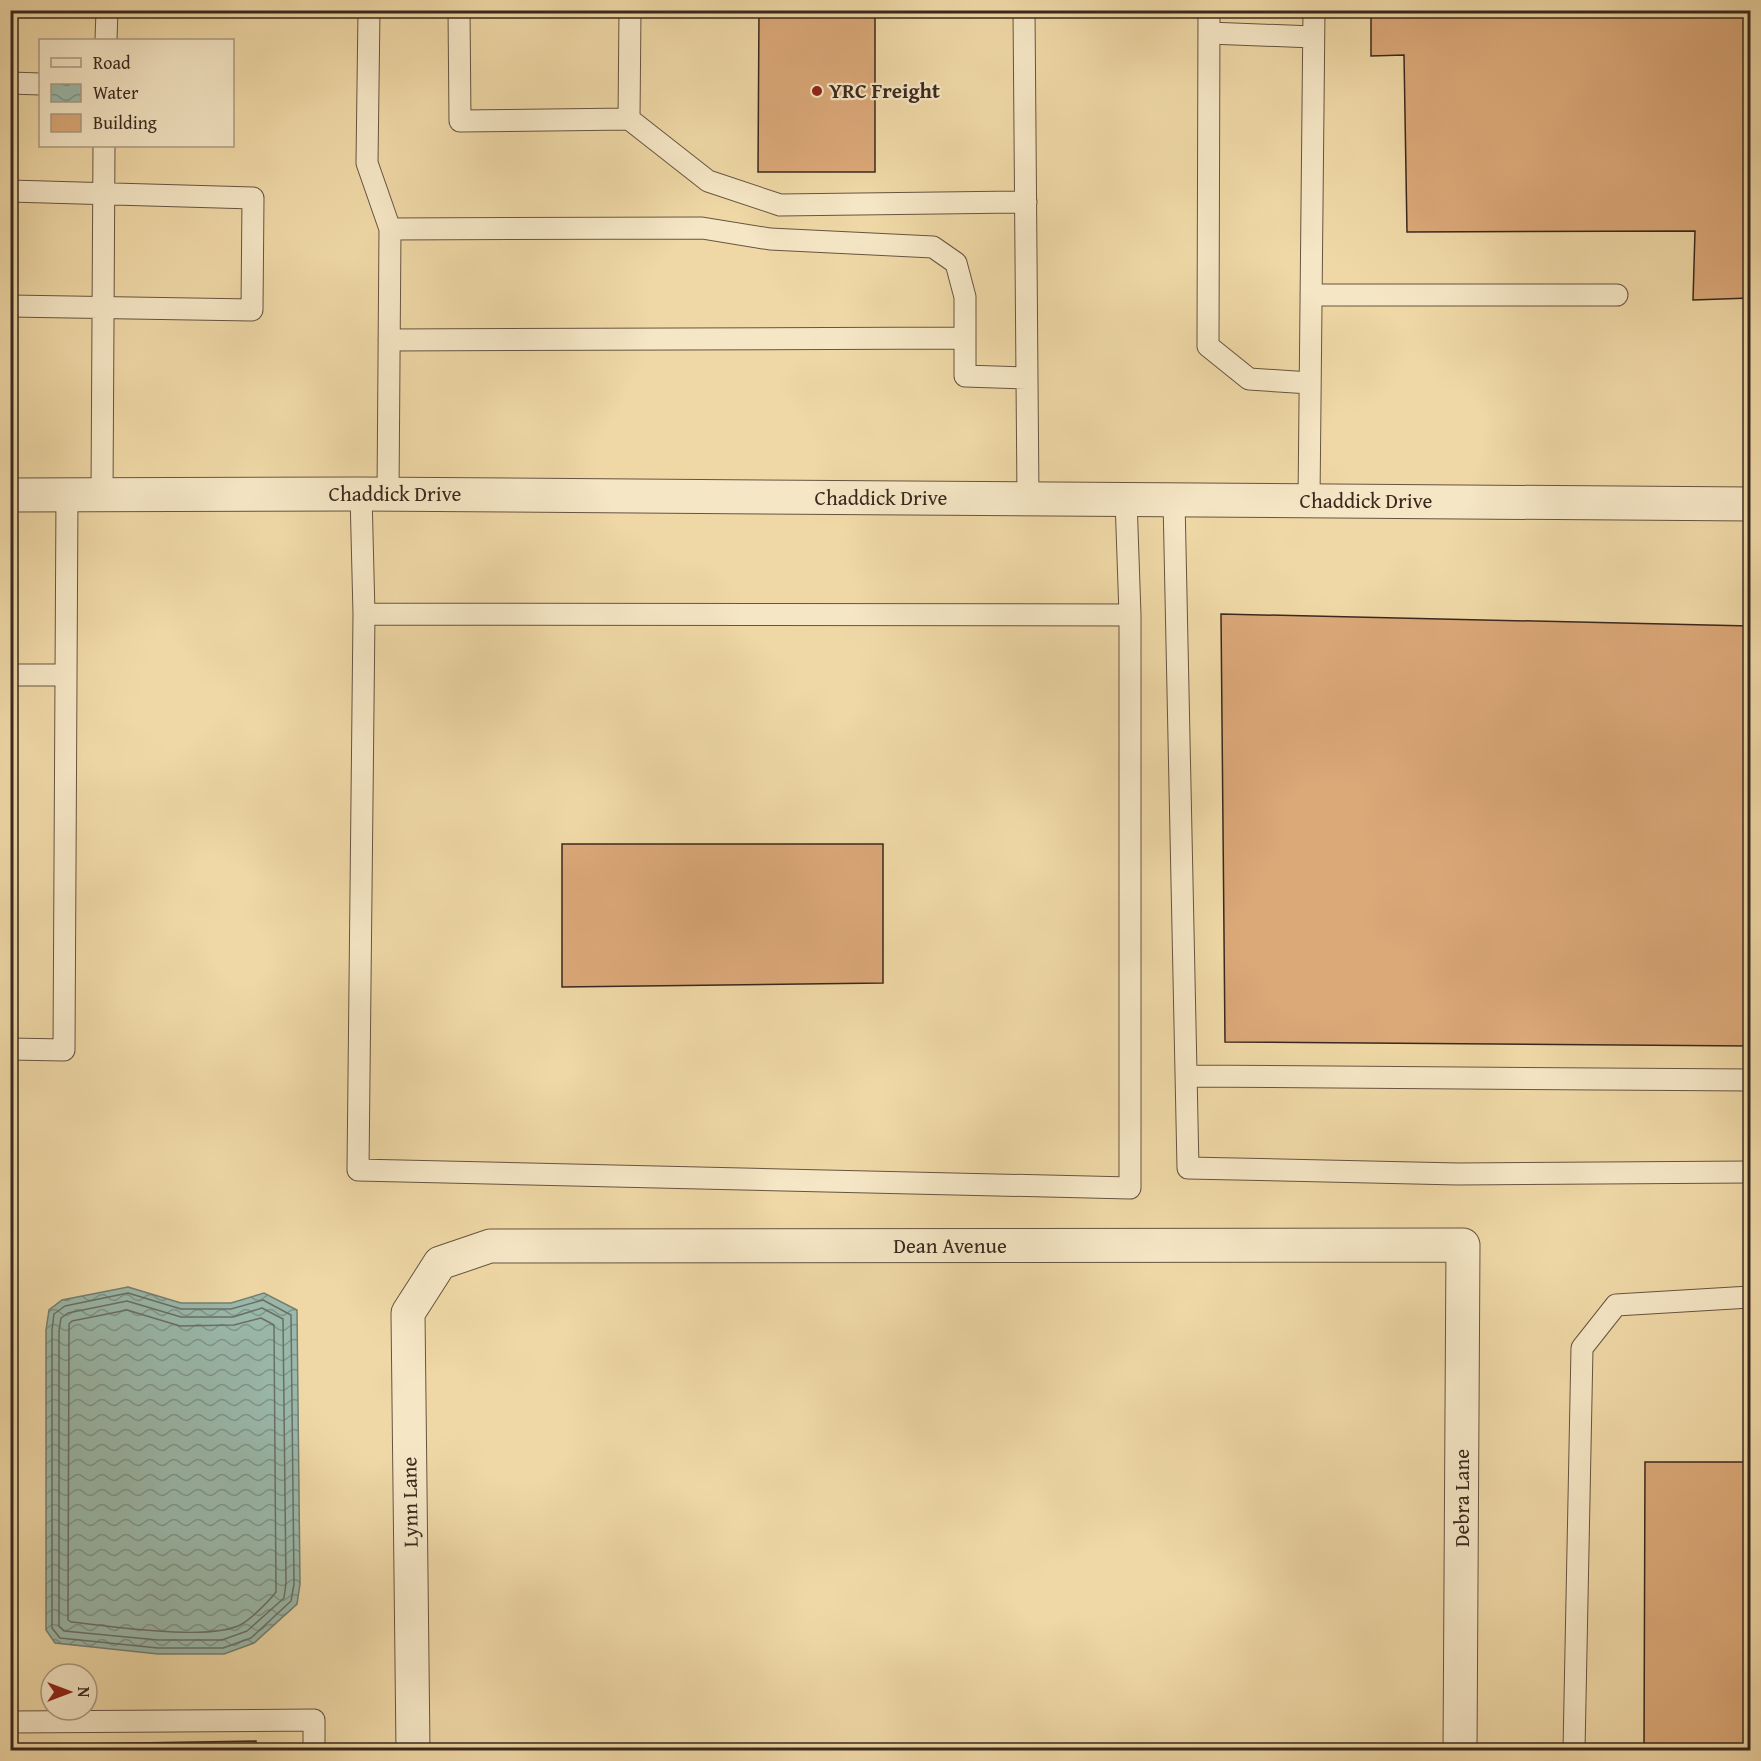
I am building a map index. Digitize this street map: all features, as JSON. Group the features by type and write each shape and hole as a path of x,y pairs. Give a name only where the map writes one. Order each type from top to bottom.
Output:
{"street":[{"name":"Chaddick Drive","path":"10,495 374,494 1750,504"},
{"name":"Dean Avenue","path":"440,1263 490,1246 1463,1245"},
{"name":"Debra Lane","path":"1460,1750 1463,1245"},
{"name":"Lynn Lane","path":"413,1750 408,1313 440,1263"}],"lane":[{"path":"106,39 107,10"},
{"path":"369,10 367,164 390,229 389,340 364,614 358,1170 1130,1188 1130,615 1126,499"},
{"path":"459,10 460,121 629,119 708,181 780,205 1026,202"},
{"path":"629,119 630,10"},
{"path":"1024,10 1028,499"},
{"path":"1209,10 1208,346 1249,379 1310,383"},
{"path":"1309,501 1314,10"},
{"path":"1209,33 1313,37"},
{"path":"10,83 39,84"},
{"path":"102,494 104,147"},
{"path":"10,191 253,198 252,310 10,306"},
{"path":"390,229 702,228 770,239 933,247 956,263 965,297 965,376 1027,378"},
{"path":"1311,295 1617,295"},
{"path":"389,340 965,338"},
{"path":"10,1049 64,1050 67,495"},
{"path":"1174,500 1188,1168 1458,1174 1750,1172"},
{"path":"364,614 1130,615"},
{"path":"10,675 66,675"},
{"path":"1186,1076 1750,1080"},
{"path":"1574,1750 1582,1348 1616,1305 1750,1297"},
{"path":"10,1722 314,1720 314,1750"}],"water":[{"path":"128,1287 181,1303 231,1303 264,1293 297,1310 300,1584 297,1604 254,1643 224,1654 158,1654 55,1643 46,1630 46,1330 49,1310 62,1300"}],"building":[{"name":"YRC Freight","path":"759,10 875,10 875,172 758,172"},
{"path":"1371,10 1750,10 1750,298 1693,300 1695,231 1407,232 1404,55 1371,56"},
{"path":"1221,614 1750,626 1750,1046 1225,1042"},
{"path":"562,844 883,844 883,983 562,987"},
{"path":"1645,1462 1750,1462 1750,1750 1644,1750"},
{"path":"256,1741 256,1750 15,1750 15,1745"}],"place":[{"name":"YRC Freight","path":"817,91"}]}
